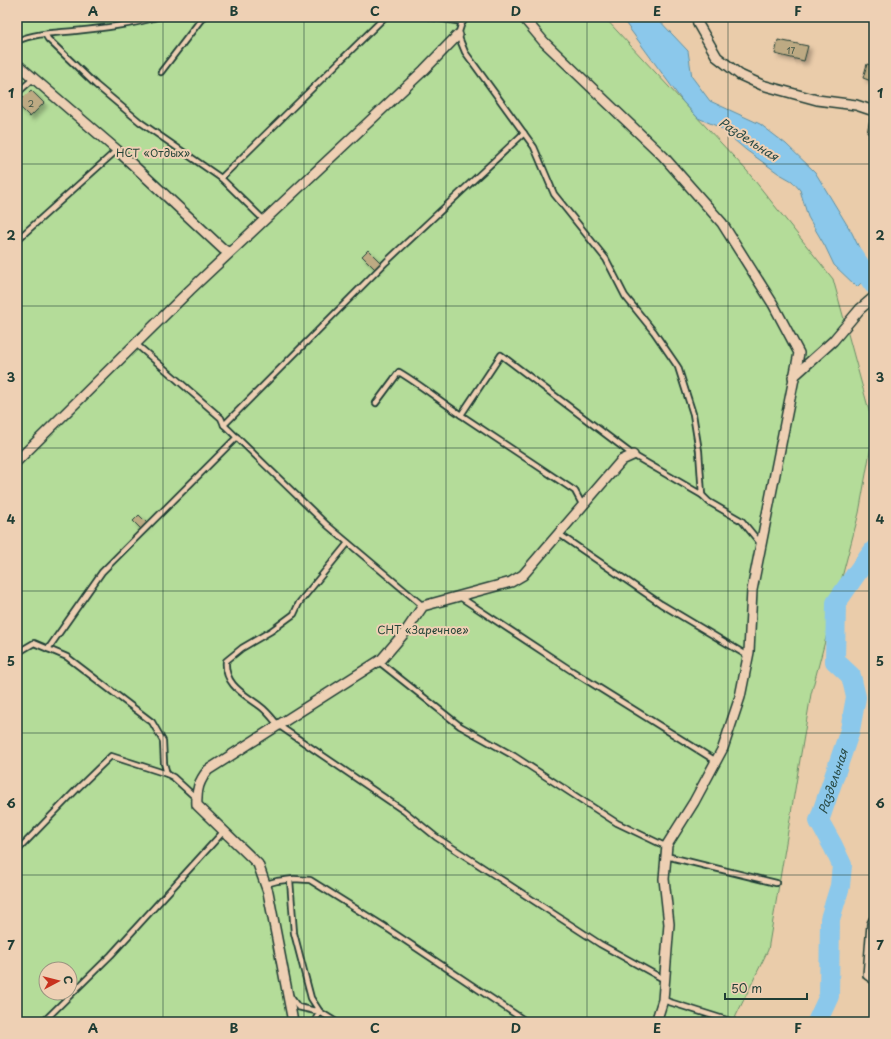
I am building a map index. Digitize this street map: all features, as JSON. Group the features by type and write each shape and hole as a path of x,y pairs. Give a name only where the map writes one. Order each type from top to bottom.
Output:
{"street":[{"path":"523,17 544,42 663,156 722,223 774,304 799,353 793,377 790,400 773,478 752,590 748,656 740,697 723,748 694,802 667,845 664,879 669,924 663,1000 656,1022"},
{"path":"697,17 698,24 717,57 740,75 762,85 817,100 856,105 874,111"},
{"path":"17,461 229,253 424,70 458,35"},
{"path":"17,64 117,150 229,253"},
{"path":"793,377 833,341 860,310 874,297"},
{"path":"293,1022 266,884 258,864 197,805 196,793 201,778 208,770 382,659 406,631 423,606 511,582 523,575 622,460 633,455"},
{"path":"874,920 872,924 868,975 874,979"}],"lane":[{"path":"17,41 23,38 45,34 135,24 157,17"},
{"path":"161,72 202,17"},
{"path":"222,178 385,17"},
{"path":"431,17 462,22"},
{"path":"467,17 462,22 458,35 465,52 534,147 554,194 606,259 625,296 654,332 678,367 693,414 702,496"},
{"path":"45,34 48,39 96,85 140,122 222,178 264,220"},
{"path":"17,93 33,78"},
{"path":"224,425 386,262 524,133"},
{"path":"17,240 117,150"},
{"path":"136,344 221,418 224,425 327,525 423,606"},
{"path":"461,415 501,355 633,455 742,521 761,544"},
{"path":"376,403 399,372 416,382 461,415 576,490 583,506"},
{"path":"48,649 102,572 237,437"},
{"path":"559,534 661,604 748,656"},
{"path":"348,543 299,603 294,614 271,631 242,648 226,661 225,670 235,689 262,708 278,725 404,811 436,837 600,944 665,980"},
{"path":"459,596 572,671 716,760"},
{"path":"17,653 34,643 68,657 152,722 163,741 164,763 167,774"},
{"path":"378,662 460,726 514,756 617,823 666,852 776,883"},
{"path":"17,851 111,756 174,777 196,798"},
{"path":"43,1022 111,955 224,832"},
{"path":"266,884 290,880 310,880 385,927 527,1022"},
{"path":"290,880 294,933 312,998 320,1012"},
{"path":"287,992 298,1007 320,1012 336,1022"},
{"path":"663,1000 733,1022"},
{"path":"314,1022 320,1012"}],"green space":[{"name":"СНТ «Заречное»","path":"17,17 604,17 747,171 833,279 874,429 859,513 811,694 768,950 733,1022 17,1022"}],"water":[{"path":"621,17 656,17 688,51 692,77 710,101 760,124 786,144 815,172 852,233 864,258 868,276 857,287 834,265 808,217 800,190 792,181 746,150 719,127 698,118 683,102"}],"building":[{"path":"778,40 808,46 804,61 775,54"},
{"path":"867,64 874,66 874,82 863,78"},
{"path":"31,90 44,103 30,117 17,104"},
{"path":"870,118 874,119 874,134 867,133"},
{"path":"368,250 381,263 375,269 362,256"},
{"path":"139,515 147,523 141,529 133,521"}],"waterway":[{"name":"Раздельная","path":"852,254 874,285"},
{"name":"Раздельная","path":"817,1022 829,996 830,919 840,886 842,865 819,821 850,730 856,697 851,676 835,661 836,603 874,550"}],"park label":[{"name":"НСТ «Отдых»","path":"153,152"}]}
